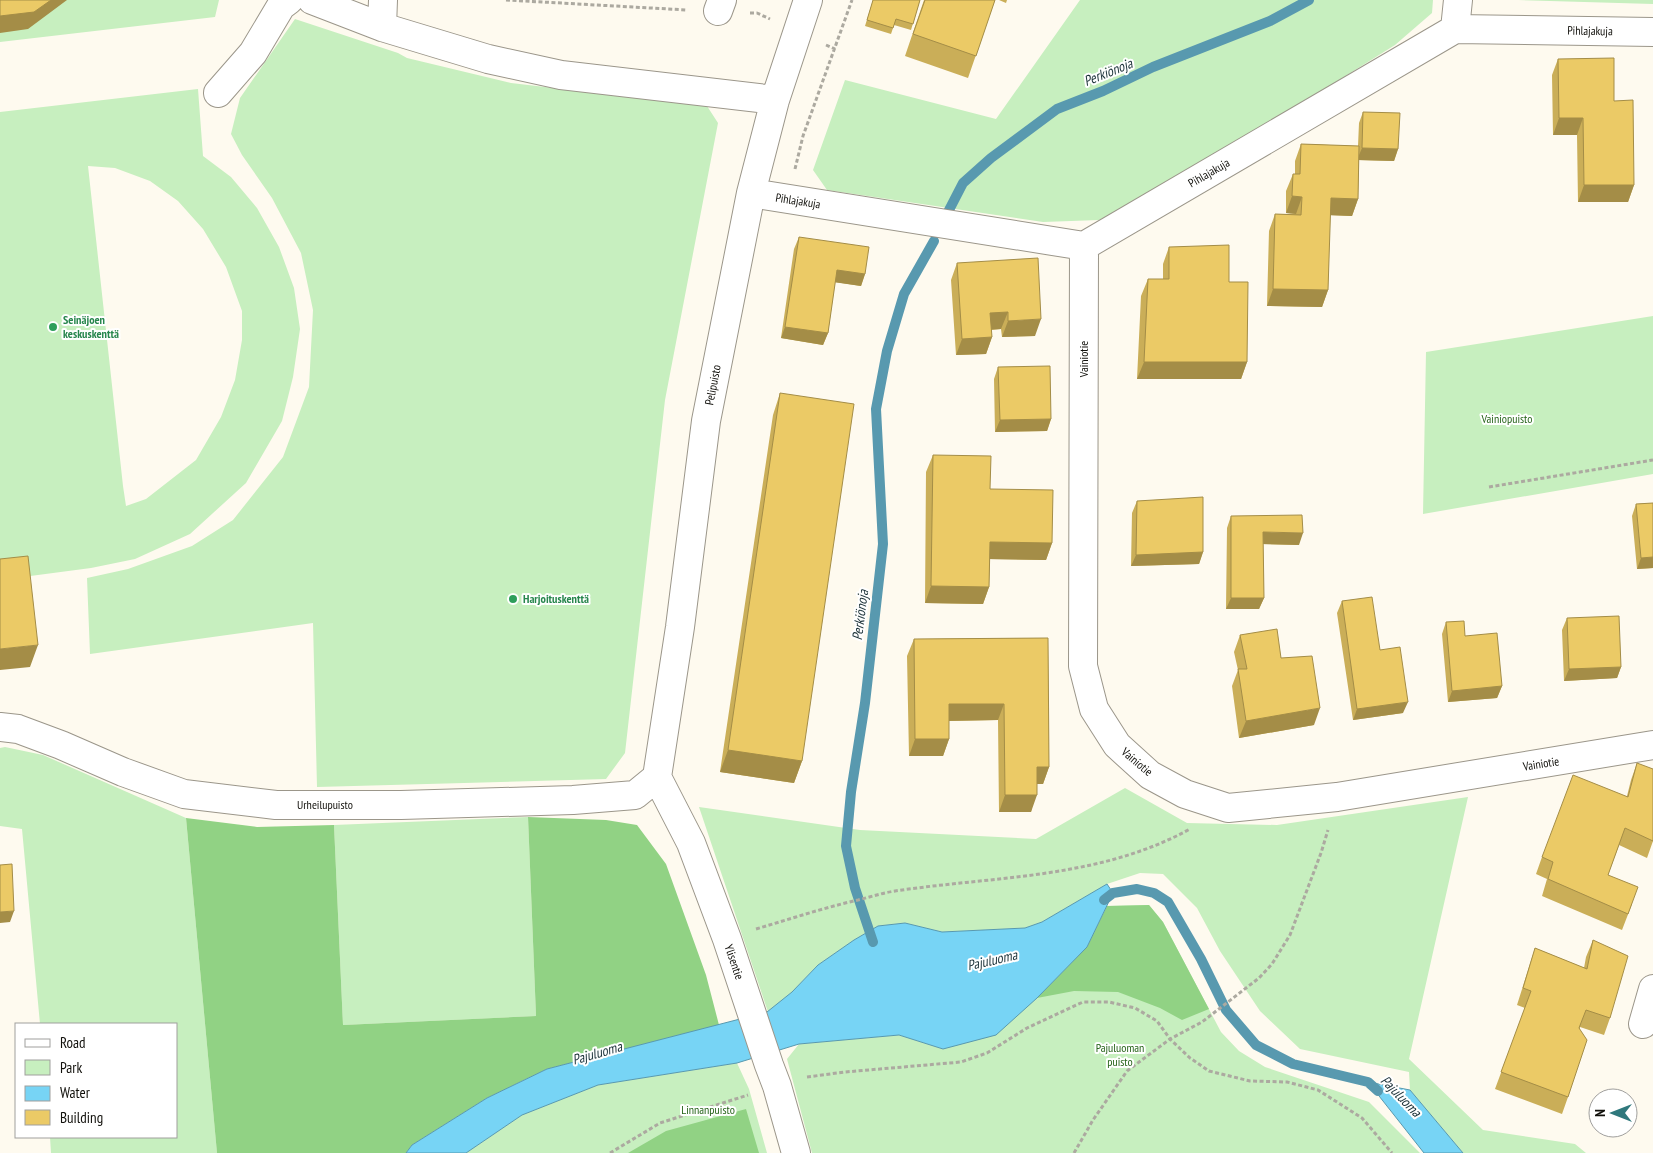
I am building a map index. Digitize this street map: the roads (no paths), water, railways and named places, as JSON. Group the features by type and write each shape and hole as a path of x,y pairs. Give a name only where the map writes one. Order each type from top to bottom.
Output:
{"street":[{"path":"218,93 253,53 281,6 289,0"},
{"path":"312,0 382,27 488,59 561,75 775,100"},
{"path":"382,27 383,0"},
{"name":"Pelipuisto","path":"657,777 680,627 706,421 751,193 775,100 808,0"},
{"path":"1455,29 1458,0"},
{"name":"Pihlajakuja","path":"751,193 1084,246 1455,29 1653,32"},
{"name":"Vainiotie","path":"1084,246 1083,666 1094,709 1117,745 1150,775 1185,794 1228,808 1337,797 1653,745"},
{"name":"Urheilupuisto","path":"0,728 18,729 123,772 184,794 276,805 401,805 573,800 635,795 657,777"},
{"name":"Ylisentie","path":"657,777 691,842 727,939 773,1075 796,1153"},
{"path":"1643,1024 1653,989"}],"water":[{"path":"1107,884 1113,893 1087,947 1037,998 996,1035 943,1049 899,1035 799,1044 737,1063 598,1085 522,1115 466,1153 406,1153 412,1145 487,1098 547,1069 767,1012 792,992 818,965 878,926 905,923 942,932 1025,928 1042,922"},
{"path":"1368,1082 1410,1090 1463,1153 1424,1153"}],"waterway":[{"name":"Perkiönoja","path":"948,212 963,183 991,158 1057,109 1103,91 1153,67 1270,21 1309,0"},
{"name":"Perkiönoja","path":"873,942 855,888 846,846 851,792 865,703 883,544 876,409 887,351 904,294 934,241"},
{"name":"Pajuluoma","path":"1104,900 1113,893 1137,889 1154,893 1168,902 1201,959 1226,1010 1256,1045 1293,1064 1368,1082 1378,1091"}],"place":[{"name":"Seinäjoen keskuskenttä","path":"53,327"},
{"name":"Harjoituskenttä","path":"513,599"}],"park label":[{"name":"Vainiopuisto","path":"1507,419"},
{"name":"Pajuluoman puisto","path":"1120,1055"},
{"name":"Linnanpuisto","path":"708,1110"}]}
